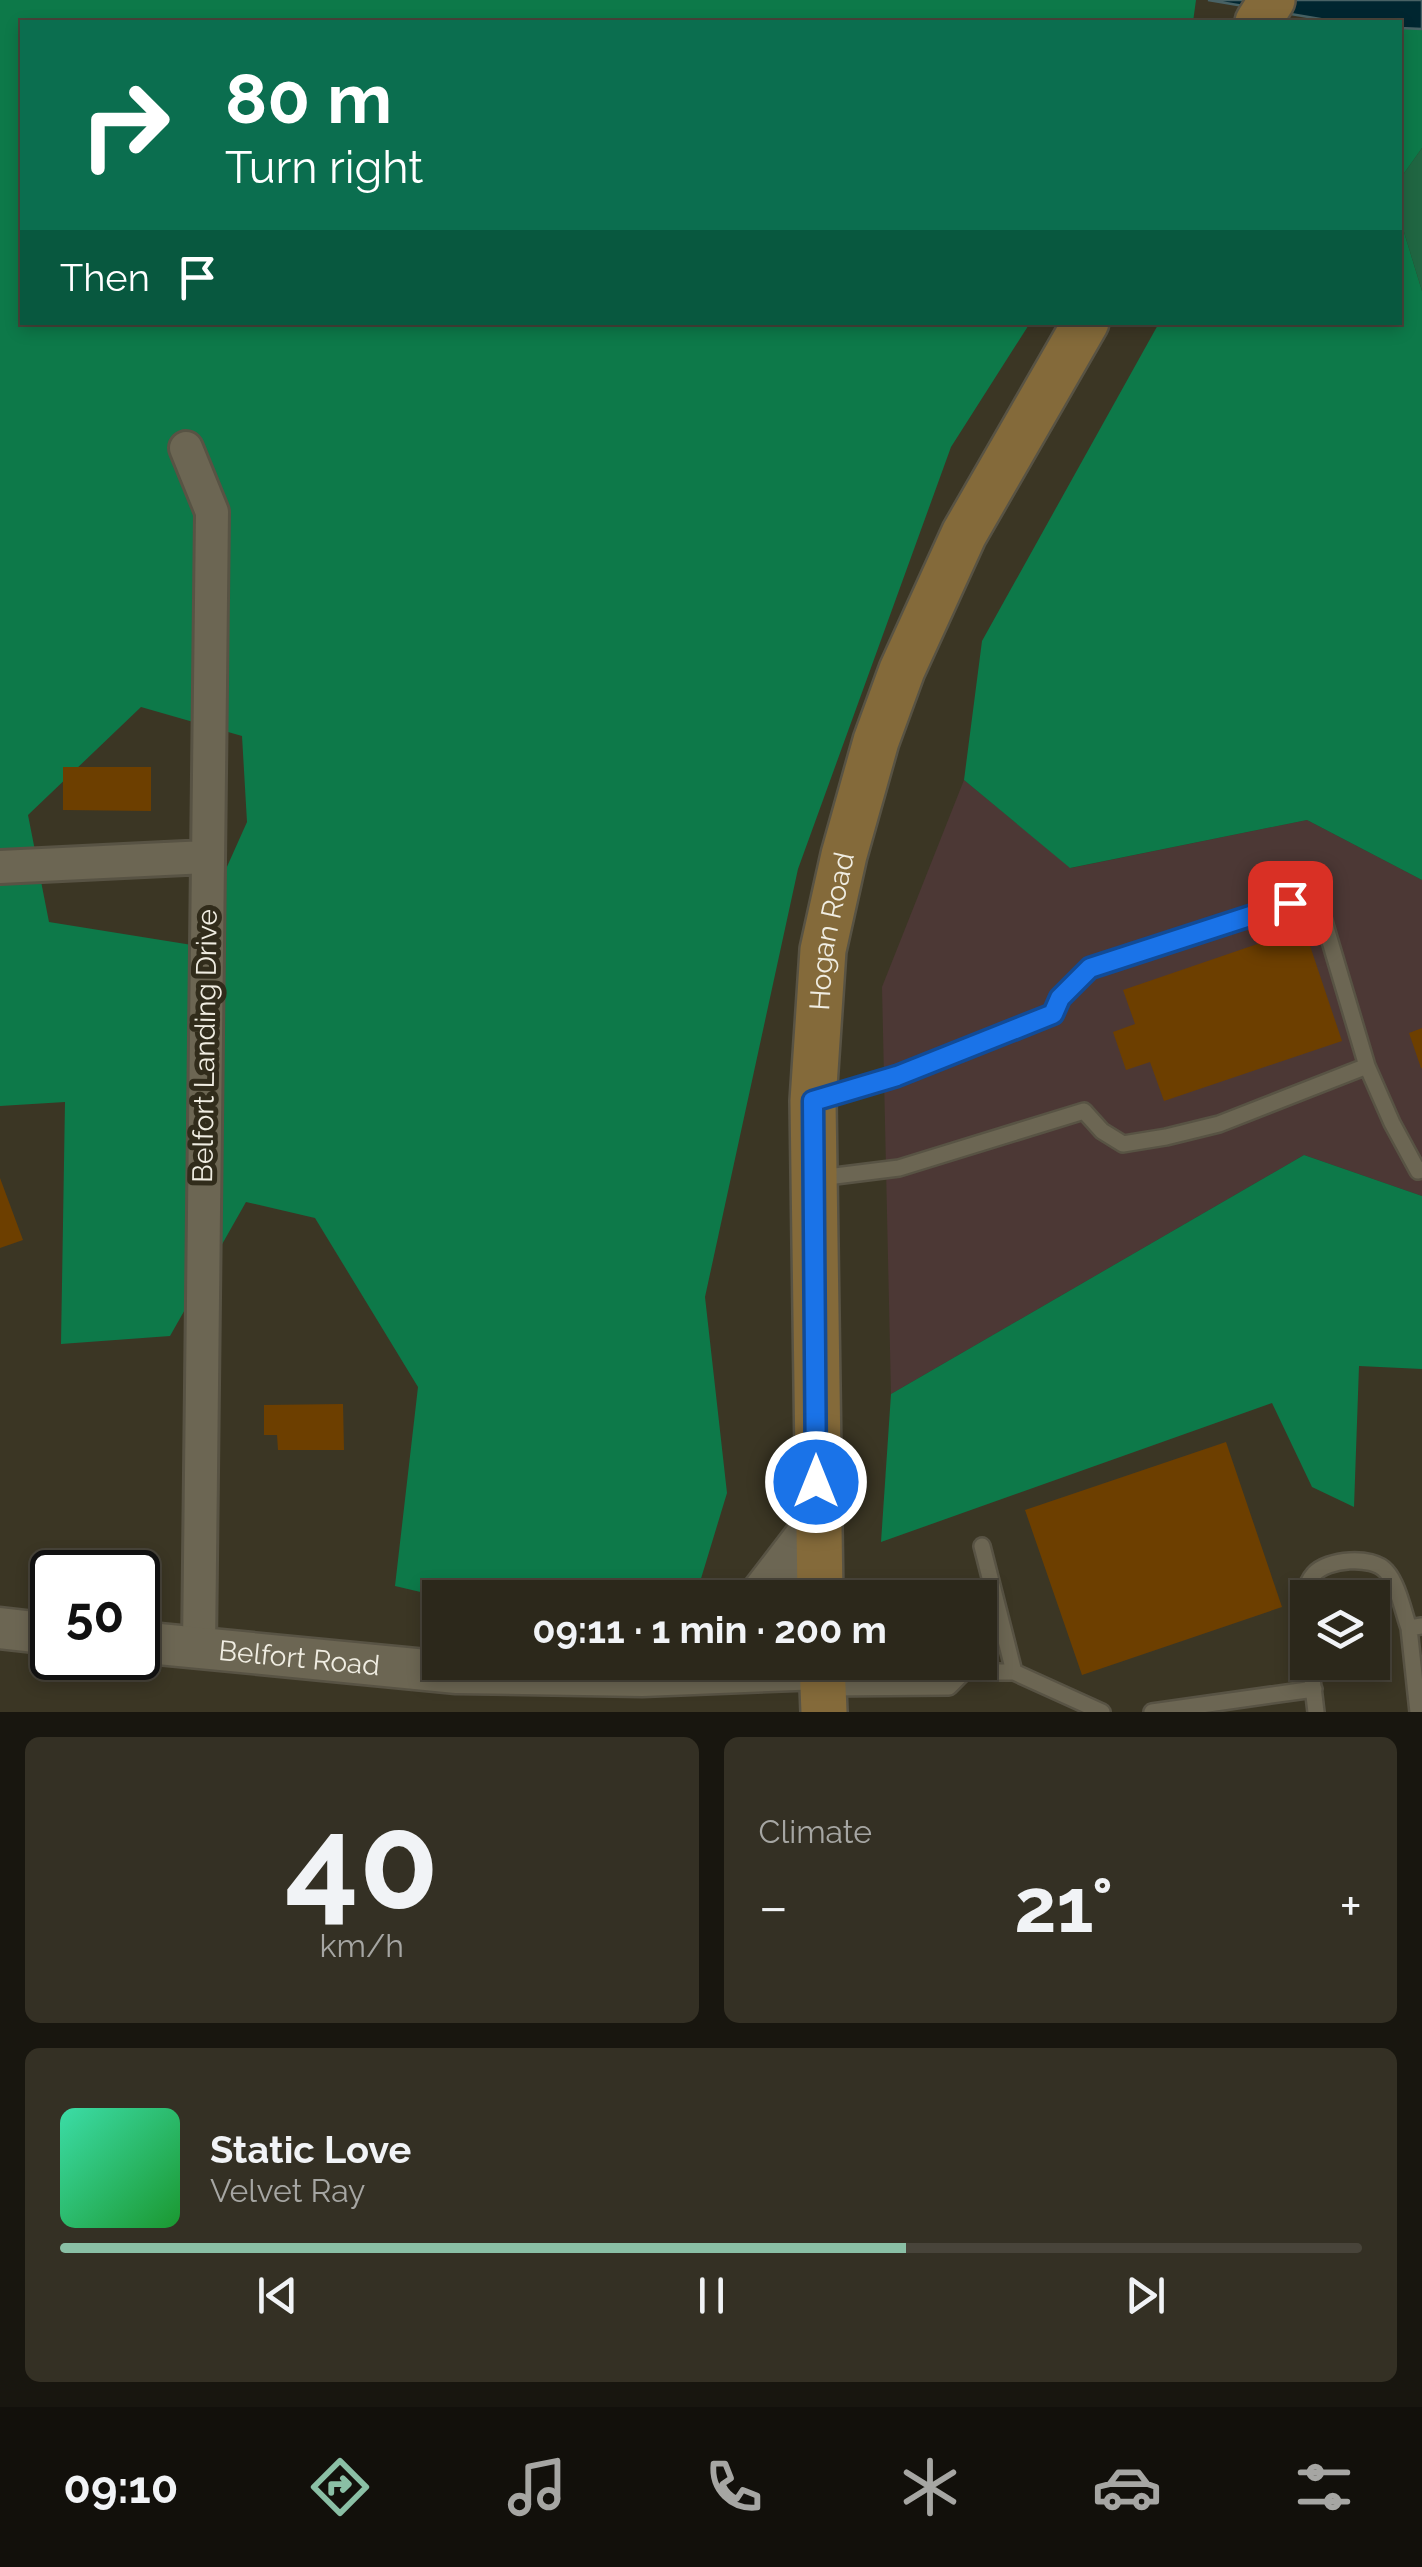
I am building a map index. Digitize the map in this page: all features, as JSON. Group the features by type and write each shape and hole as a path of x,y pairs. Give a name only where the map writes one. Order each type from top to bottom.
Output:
{"main road":[{"name":"Hogan Road","path":"819,1580 813,1101 823,950 876,741 902,670 964,534 1084,325"}],"street":[{"name":"Belfort Landing Drive","path":"186,448 212,512 199,1648"},
{"path":"0,867 206,856"},
{"path":"772,1580 817,1520"},
{"path":"0,1628 30,1631"},
{"name":"Belfort Road","path":"160,1644 422,1670"},
{"name":"Belfort Road","path":"787,1680 823,1683"}],"lane":[{"path":"813,1101 897,1076 1053,1014 1060,998 1090,968 1316,894 1367,1066 1392,1122 1418,1171 1422,1170"},
{"path":"815,1178 898,1168 1084,1111 1102,1131 1123,1144 1166,1137 1220,1124 1367,1066"},
{"path":"982,1546 1014,1672"},
{"path":"1311,1580 1328,1564 1374,1562 1387,1571 1415,1627 1418,1712"},
{"path":"997,1670 1014,1672 1102,1712"},
{"path":"823,1683 949,1686 952,1680"},
{"path":"1313,1680 1316,1712"},
{"path":"1152,1712 1314,1690"}],"shaded area":[{"path":"964,780 1071,868 1307,820 1422,880 1422,1196 1304,1155 891,1394 882,987"}],"green space":[{"path":"0,0 1196,0 1193,20 20,20 20,325 1029,325 951,447 798,869 705,1297 727,1493 701,1580 422,1580 422,1592 395,1586 418,1387 315,1218 246,1202 170,1336 61,1344 65,1102 0,1106","holes":["141,707 242,736 247,822 192,945 49,922 28,815"]},
{"path":"1402,28 1422,29 1422,148 1402,176"},
{"path":"1422,148 1422,291 1402,226 1402,176"},
{"path":"1402,226 1422,291 1422,880 1307,820 1070,868 964,780 982,641 1158,325 1402,325"},
{"path":"1304,1155 1422,1196 1422,1369 1359,1366 1354,1507 1312,1487 1272,1403 881,1542 891,1394"}],"water":[{"path":"1208,0 1422,0 1422,29 1402,28 1402,20 1326,20"}],"building":[{"path":"63,767 151,767 151,811 63,810"},
{"path":"1304,928 1342,1041 1164,1101 1150,1062 1126,1070 1113,1032 1135,1024 1123,990"},
{"path":"1422,1028 1422,1068 1421,1068 1409,1033"},
{"path":"0,1178 23,1240 0,1248"},
{"path":"343,1404 344,1450 278,1450 277,1435 264,1435 264,1405"},
{"path":"1226,1442 1282,1607 1082,1675 1025,1510"}],"route":[{"path":"816,1482 813,1101 897,1076 1053,1014 1060,998 1090,968 1290,903"}]}
